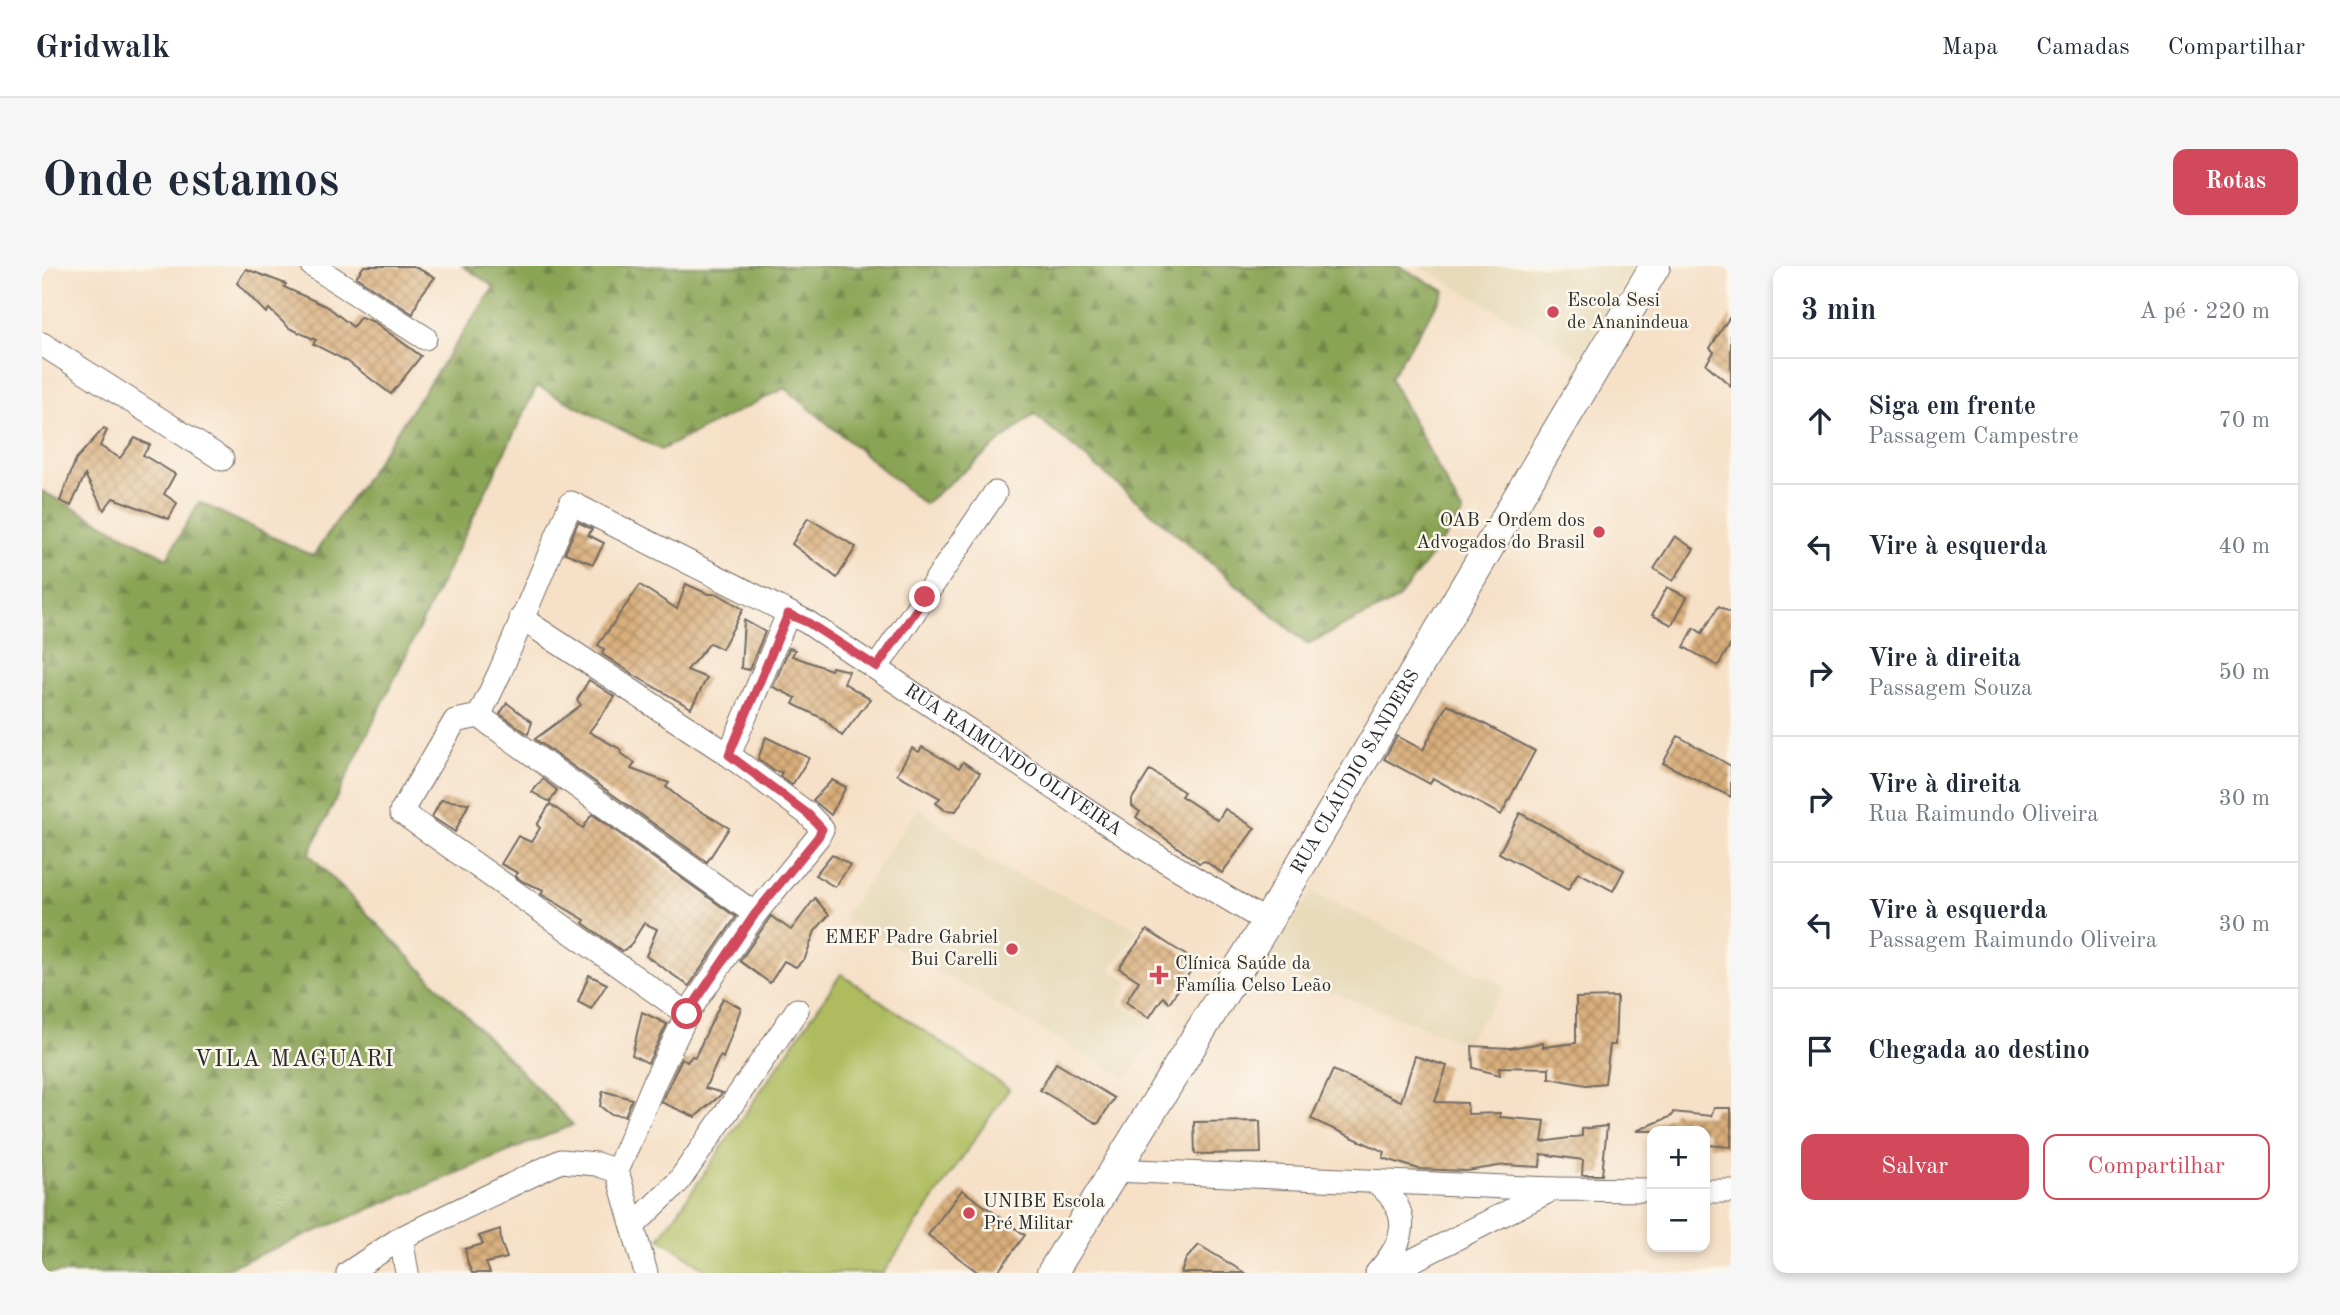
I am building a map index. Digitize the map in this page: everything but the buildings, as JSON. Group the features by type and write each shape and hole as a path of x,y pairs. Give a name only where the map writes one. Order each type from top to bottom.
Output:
{"main road":[{"name":"RUA CLÁUDIO SANDERS","path":"1052,1273 1267,922 1655,266"}],"street":[{"path":"313,266 425,338"},
{"path":"42,344 222,459"},
{"path":"877,667 995,493"},
{"name":"RUA RAIMUNDO OLIVEIRA","path":"522,618 571,503 807,622 1144,848 1267,922"},
{"path":"729,755 788,614"},
{"path":"479,716 522,618 729,755 808,814 822,829 755,914 687,1014 617,1171 646,1273"},
{"path":"687,1014 401,812 455,721 479,716 755,914"},
{"path":"633,1226 678,1181 797,1010"},
{"path":"348,1273 401,1238 561,1161 596,1164 617,1171"},
{"path":"1114,1170 1553,1189 1647,1190"},
{"path":"1376,1182 1392,1195 1402,1217 1400,1238 1392,1257 1377,1273"},
{"path":"1388,1273 1553,1189"},
{"path":"1710,1191 1731,1191"},
{"path":"401,1238 407,1273"}],"shaded area":[{"name":"Escola Sesi de Ananindeua","path":"1419,266 1633,266 1580,358"},
{"name":"EMEF Padre Gabriel Bui Carelli","path":"919,807 986,861 1139,929 1111,970 1130,982 1119,1003 1160,1026 1127,1078 843,918"},
{"path":"1312,892 1506,986 1465,1043 1264,966"}],"green space":[{"path":"463,266 1399,266 1445,291 1390,378 1463,514 1397,600 1307,644 1034,414 924,504 785,388 661,450 537,386 309,854 573,1125 215,1273 42,1273 42,491 167,558 199,502 313,556 494,287"},
{"path":"841,974 1009,1089 883,1273 711,1273 660,1238"}],"place":[{"name":"Escola Sesi de Ananindeua","path":"1553,312"},
{"name":"OAB - Ordem dos Advogados do Brasil","path":"1599,532"},
{"name":"EMEF Padre Gabriel Bui Carelli","path":"1012,949"},
{"name":"Clínica Saúde da Família Celso Leão","path":"1159,975"},
{"name":"UNIBE Escola Pré Militar","path":"969,1213"}],"district":[{"name":"VILA MAGUARI","path":"295,1059"}],"route":[{"path":"687,1014 755,914 822,829 808,814 729,755 788,614 807,622 877,667 925,597"}]}
